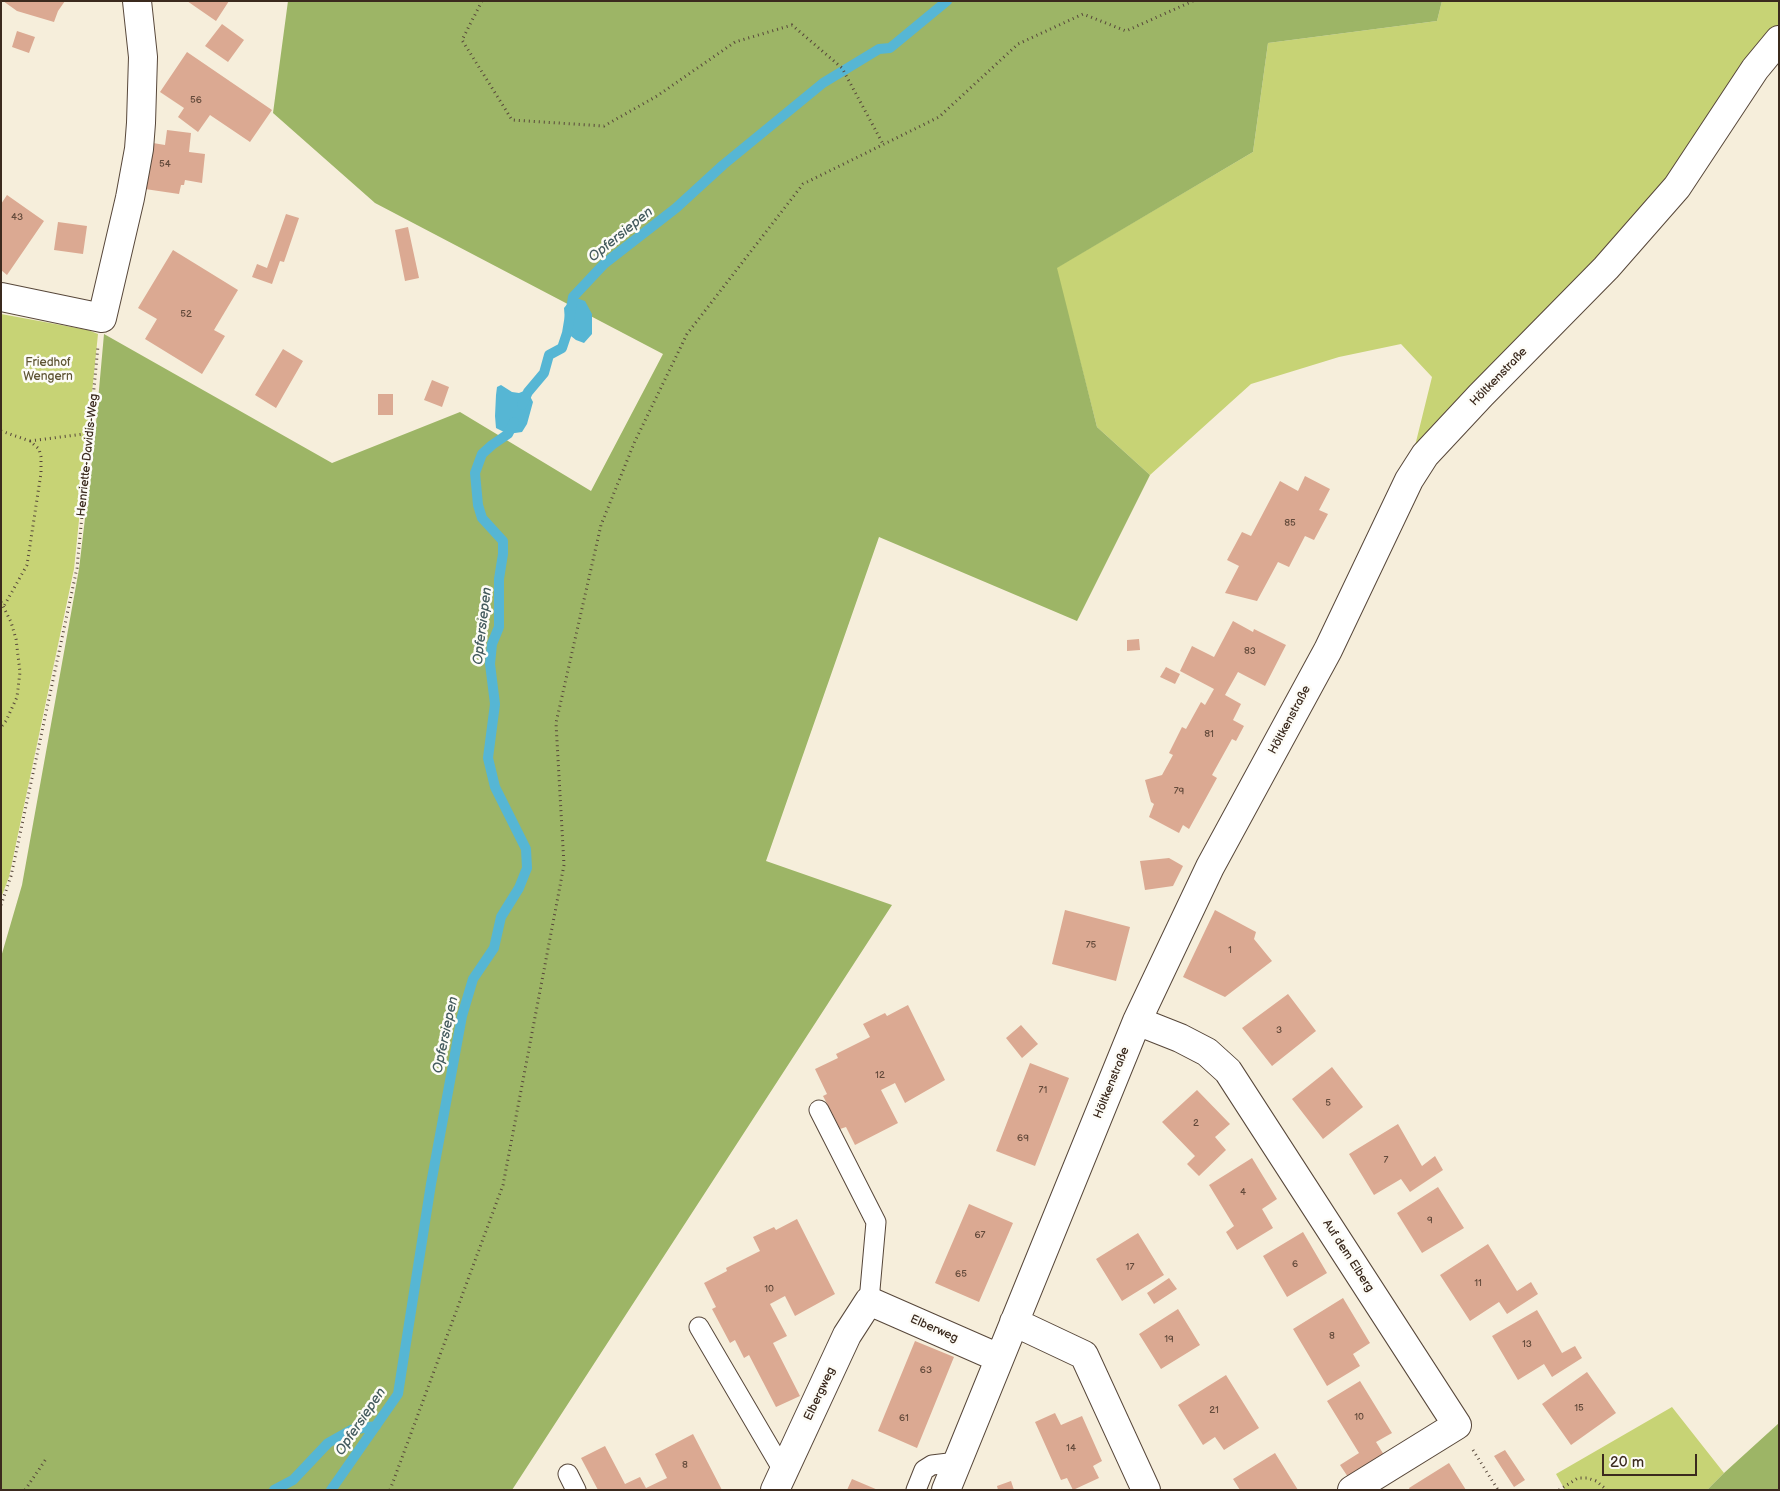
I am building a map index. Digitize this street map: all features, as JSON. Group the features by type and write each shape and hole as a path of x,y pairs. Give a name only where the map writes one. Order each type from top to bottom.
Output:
{"street":[{"path":"1,296 102,318 130,198 139,149 143,56 137,1"},
{"name":"Höltkenstraße","path":"946,1490 998,1358 1137,1021 1210,867 1328,650 1409,480 1425,455 1481,394 1606,268 1677,187 1755,69 1779,40"},
{"name":"Auf dem Elberg","path":"1137,1021 1180,1038 1207,1052 1228,1071 1457,1425"},
{"name":"Elberweg","path":"869,1301 998,1358"},
{"name":"Elbergweg","path":"780,1481 847,1336 869,1301"},
{"path":"1014,1322 1084,1355 1146,1490"},
{"path":"1352,1490 1457,1425"}],"lane":[{"path":"819,1110 876,1222 869,1301"},
{"path":"699,1327 780,1481"},
{"path":"916,1490 924,1470 932,1465 957,1462"}],"path":[{"path":"482,1 462,40 512,120 604,126 657,96 735,42 792,25 842,68 883,144"},
{"path":"390,1490 503,1185 564,865 556,723 601,524 635,441 687,334 803,184 939,117 1018,44 1083,14 1126,31 1192,1"},
{"name":"Henriette-Davidis-Weg","path":"1,904 11,876 76,568 102,318"},
{"path":"1,431 30,441 39,449 41,458 41,473 27,564 4,606"},
{"path":"30,441 91,433"},
{"path":"1,602 11,622 16,639 20,672 15,703 1,727"},
{"path":"1457,1425 1498,1490"},
{"path":"25,1490 46,1459"},
{"path":"1558,1490 1578,1478 1596,1481 1607,1490"}],"green space":[{"path":"288,1 1442,1 1437,21 1268,43 1253,152 1057,268 1097,427 1150,475 1077,621 879,537 766,861 892,905 512,1490 1,1490 1,957 22,885 79,569 95,434 104,334 332,463 460,412 591,491 663,354 375,203 273,113"},
{"path":"1442,1 1779,1 1779,26 1742,72 1670,186 1413,454 1432,377 1401,344 1339,357 1251,384 1150,475 1097,427 1056,268 1253,152 1268,43 1437,21"},
{"name":"Friedhof Wengern","path":"1,314 88,330 98,334 74,569 9,877 1,898"},
{"path":"1672,1407 1724,1473 1707,1490 1565,1490 1556,1474"},
{"path":"1779,1423 1779,1490 1707,1490 1724,1473"}],"water":[{"path":"573,297 585,301 592,314 592,334 584,343 567,333 564,308"},
{"path":"501,385 512,392 528,392 533,402 527,424 522,432 508,434 496,428 496,395 497,387"}],"building":[{"path":"3,1 65,1 58,11 54,22 17,11"},
{"path":"187,1 229,1 216,21"},
{"path":"222,24 244,40 228,62 205,46"},
{"path":"17,31 35,37 29,53 12,47"},
{"path":"187,52 272,110 250,142 210,115 198,132 178,117 184,108 160,92"},
{"path":"167,130 191,133 189,152 205,154 202,183 185,180 184,185 181,185 179,194 145,189 147,142 165,145"},
{"path":"7,195 44,221 7,275 1,270 1,204"},
{"path":"286,214 299,218 284,262 280,261 272,284 252,277 257,264 267,268"},
{"path":"58,222 87,226 83,254 54,250"},
{"path":"408,227 419,278 405,281 395,230"},
{"path":"173,250 238,290 214,330 225,336 202,374 145,339 157,319 138,308"},
{"path":"283,349 303,361 276,408 255,395"},
{"path":"432,380 449,387 442,407 424,400"},
{"path":"378,394 393,394 393,415 378,415"},
{"path":"1305,476 1330,489 1319,510 1328,514 1314,540 1305,536 1289,567 1278,562 1257,601 1225,593 1239,566 1227,560 1242,532 1251,536 1280,481 1298,491"},
{"path":"1233,621 1253,632 1254,629 1286,645 1265,686 1238,672 1225,695 1241,704 1233,720 1244,726 1236,741 1232,739 1212,775 1217,778 1189,829 1183,825 1179,833 1149,817 1154,804 1151,802 1145,780 1162,775 1173,755 1169,753 1182,727 1186,729 1201,702 1205,705 1214,689 1180,671 1192,646 1214,657"},
{"path":"1139,639 1140,650 1127,651 1127,640"},
{"path":"1166,667 1180,674 1175,684 1160,677"},
{"path":"1169,858 1183,866 1173,886 1145,890 1140,861"},
{"path":"1065,910 1130,927 1116,981 1052,964"},
{"path":"1215,910 1256,932 1254,939 1272,961 1225,997 1183,977"},
{"path":"1288,994 1316,1031 1272,1066 1242,1028"},
{"path":"908,1005 945,1080 905,1103 895,1083 881,1090 898,1123 855,1145 846,1127 840,1129 823,1096 827,1094 815,1069 838,1058 836,1054 870,1037 863,1024 885,1013 887,1016"},
{"path":"1021,1025 1038,1044 1022,1058 1006,1038"},
{"path":"1030,1063 1069,1078 1035,1166 996,1151"},
{"path":"1332,1067 1363,1107 1323,1139 1292,1099"},
{"path":"1197,1090 1230,1124 1215,1137 1226,1150 1199,1176 1187,1164 1195,1156 1162,1122"},
{"path":"1398,1124 1422,1166 1435,1156 1443,1170 1410,1192 1401,1179 1374,1195 1349,1154"},
{"path":"1252,1158 1277,1199 1262,1209 1273,1228 1237,1250 1226,1232 1234,1226 1209,1185"},
{"path":"1438,1187 1464,1228 1422,1253 1397,1213"},
{"path":"969,1204 1013,1223 979,1302 935,1283"},
{"path":"797,1219 835,1294 795,1316 785,1296 770,1304 787,1336 773,1343 800,1396 776,1407 749,1355 744,1358 735,1340 730,1343 712,1309 716,1307 704,1283 727,1271 726,1268 760,1251 753,1237 774,1227 776,1230"},
{"path":"1303,1232 1327,1273 1287,1297 1263,1256"},
{"path":"1138,1233 1164,1275 1122,1301 1096,1259"},
{"path":"1488,1244 1517,1291 1531,1282 1538,1294 1507,1314 1499,1302 1470,1321 1440,1275"},
{"path":"1169,1278 1177,1289 1154,1304 1147,1293"},
{"path":"1343,1298 1370,1343 1353,1354 1360,1366 1327,1386 1293,1329"},
{"path":"1178,1309 1200,1345 1161,1369 1139,1334"},
{"path":"1537,1310 1562,1353 1575,1346 1582,1358 1552,1377 1544,1364 1518,1380 1492,1336"},
{"path":"915,1341 954,1357 917,1448 878,1431"},
{"path":"1587,1372 1616,1413 1571,1445 1542,1404"},
{"path":"1226,1375 1259,1428 1224,1450 1215,1437 1203,1445 1178,1405"},
{"path":"1360,1381 1392,1433 1376,1442 1384,1455 1348,1477 1340,1465 1359,1453 1327,1401"},
{"path":"1055,1413 1061,1425 1082,1416 1102,1461 1093,1466 1099,1478 1073,1490 1067,1478 1061,1480 1035,1422"},
{"path":"693,1434 722,1490 598,1490 581,1458 605,1446 625,1484 640,1477 646,1488 667,1478 655,1454"},
{"path":"1505,1450 1525,1480 1514,1487 1494,1456"},
{"path":"1275,1453 1298,1490 1240,1490 1233,1479"},
{"path":"1449,1463 1466,1490 1410,1490 1409,1488"},
{"path":"852,1479 878,1490 847,1490"},
{"path":"1011,1481 1014,1490 998,1490 997,1486"}],"waterway":[{"name":"Opfersiepen","path":"522,405 528,392 544,373 549,355 562,348 567,333 573,297 604,264 676,208 723,165 823,83 879,49 890,48 947,1"},
{"name":"Opfersiepen","path":"331,1490 398,1394 431,1184 462,1016 473,979 494,948 501,917 519,888 527,868 526,849 495,787 488,758 495,704 490,664 492,644 499,627 499,579 503,541 482,518 478,505 475,473 482,454 508,434 514,422"},
{"path":"274,1490 293,1480 328,1443 351,1430 376,1426"}]}
